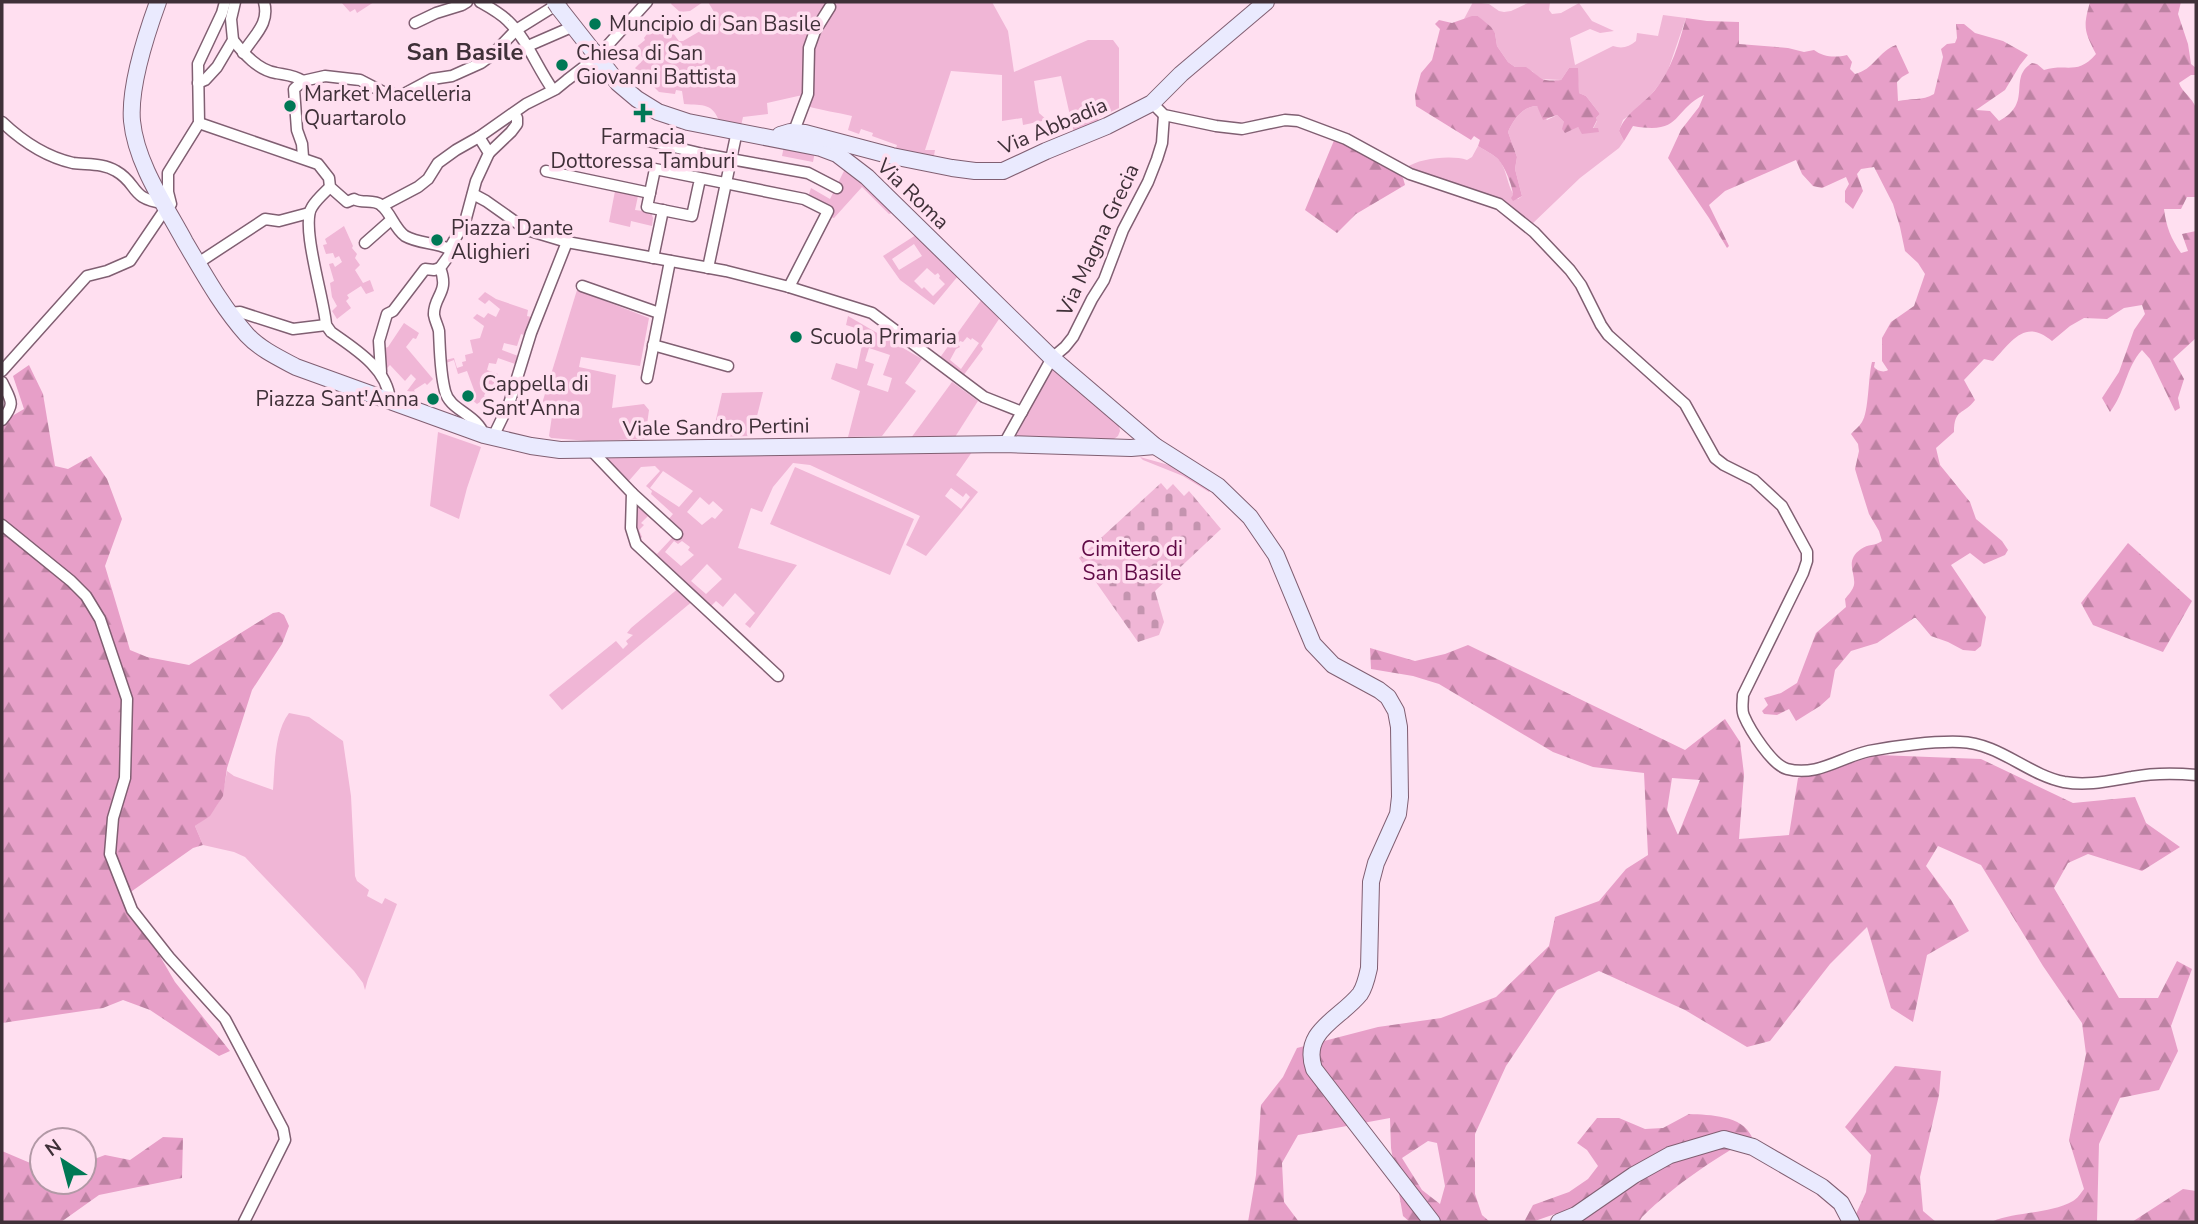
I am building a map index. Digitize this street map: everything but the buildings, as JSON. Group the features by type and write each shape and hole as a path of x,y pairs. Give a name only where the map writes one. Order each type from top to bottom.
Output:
{"street":[{"name":"Viale Sandro Pertini","path":"158,2 136,76 132,113 136,142 165,206 229,313 249,337 296,367 488,436 560,450 1004,444 1131,449 1155,446"},
{"path":"2,122 31,146 72,163 111,168 127,179 137,194 149,202 165,206 171,204 168,173 199,122 198,64 225,2"},
{"path":"235,2 231,19 233,40 243,53 263,69 297,77 298,130 303,157"},
{"path":"243,53 264,25 264,2"},
{"path":"415,23 467,2"},
{"path":"480,2 507,20 516,30 553,90"},
{"path":"383,206 418,187 438,163 553,90 597,57 647,2"},
{"name":"Via Abbadia","path":"794,131 952,168 1003,171 1107,126 1152,103 1191,65 1266,2"},
{"path":"299,85 325,76 360,80 387,94 404,94 432,79 452,76 481,62 492,55 516,30 557,5"},
{"name":"Via Roma","path":"557,5 618,83 636,99 658,112 688,122 821,148 848,161 1052,358 1155,446 1218,486 1250,517 1276,555 1313,645 1333,665 1379,690 1388,698 1396,711 1399,726 1398,814 1376,863 1371,882 1369,968 1361,993 1316,1035 1310,1057 1314,1069 1432,1222"},
{"path":"779,139 780,135 794,131 808,94 809,47 830,6"},
{"path":"528,46 574,26"},
{"path":"198,83 205,80 217,67 233,40"},
{"path":"1152,103 1164,115 1205,124 1242,129 1286,120 1306,124 1346,139 1410,174 1499,204 1555,253 1581,285 1608,335 1685,404 1715,458 1754,480 1782,506 1807,552 1803,573 1743,695 1742,713 1763,746 1784,768 1812,770 1867,751 1958,742 1984,746 2060,781 2100,784 2134,776 2170,773 2196,775"},
{"path":"514,113 517,124 489,153 475,181 466,222 449,249 434,316 439,328 446,396 474,419 488,436 509,404 531,333 567,242"},
{"name":"Via Magna Grecia","path":"1004,444 1052,358 1073,337 1104,280 1123,230 1157,159 1162,143 1164,115"},
{"path":"199,122 318,164 329,178 330,187 347,202 354,199 383,206 404,235 413,240 437,243 449,249"},
{"path":"708,268 737,131"},
{"path":"479,137 489,153"},
{"path":"632,137 808,173 837,188"},
{"path":"700,178 692,216 647,207 655,169 700,178 724,183 804,199 828,211 789,287"},
{"path":"545,171 650,193"},
{"path":"330,187 309,213 313,256 326,326 381,372 389,387 390,400"},
{"path":"473,194 527,230 567,242 708,268 789,287 872,313 984,397 1022,412"},
{"path":"2,371 87,276 130,261 165,206"},
{"path":"653,258 663,210"},
{"path":"198,263 265,219 279,221 309,213"},
{"path":"365,243 391,219"},
{"path":"647,378 670,261"},
{"path":"381,372 379,341 387,313 393,311 425,269 442,274"},
{"path":"582,286 659,313"},
{"path":"229,313 240,312 293,329 326,326"},
{"path":"653,345 729,366"},
{"path":"2,382 12,401 12,407 2,420"},
{"path":"590,449 632,493 677,534"},
{"path":"632,493 631,528 636,544 778,676"},
{"path":"2,525 71,581 86,596 100,619 127,699 125,778 113,818 110,854 132,910 169,957 225,1019 283,1129 285,1140 244,1222"},
{"path":"1559,1222 1576,1215 1634,1175 1670,1156 1724,1139 1753,1147 1822,1186 1841,1203 1851,1222"}],"green space":[{"path":"341,2 374,2 357,13 355,9 350,12"},
{"path":"672,2 703,2 690,11 680,12"},
{"path":"708,2 992,2 1008,31 1014,72 1088,40 1113,40 1119,48 1119,108 1098,118 1100,124 1074,133 1061,76 1034,81 1039,113 1047,120 1023,125 1022,118 1002,121 1002,75 951,71 925,150 935,150 933,161 895,151 897,145 872,136 873,133 861,129 859,134 848,130 852,116 807,106 807,94 767,103 768,114 743,117 741,126 720,123 710,108 684,104 682,91 676,90 675,94 659,92 635,68 644,59 640,55 635,60 628,54 645,40 658,19 663,20 679,41 719,20"},
{"path":"1473,2 1489,4 1504,12 1530,2 1550,2 1549,10 1552,14 1561,13 1579,3 1592,21 1614,31 1600,33 1590,29 1570,38 1575,65 1613,46 1631,45 1636,41 1637,33 1658,36 1663,15 1686,18 1666,76 1646,101 1623,120 1619,131 1624,141 1619,148 1580,178 1531,225 1524,218 1406,168 1436,158 1467,160 1478,146 1498,159 1518,199 1522,196 1515,169 1517,157 1508,132 1519,114 1527,108 1537,106 1547,120 1557,115 1564,122 1564,126 1578,127 1581,131 1593,129 1600,114 1586,96 1579,93 1577,68 1569,68 1561,80 1540,79 1532,71 1515,67 1508,62 1497,46 1495,33 1478,16 1464,19"},
{"path":"2090,2 2181,2 2178,14 2188,44 2191,64 2196,68 2196,75 2191,75 2179,83 2196,108 2196,197 2187,197 2181,209 2164,209 2174,243 2181,253 2188,251 2182,234 2196,231 2196,338 2173,359 2184,379 2178,398 2180,408 2175,411 2150,359 2142,350 2132,364 2110,412 2102,398 2119,372 2134,330 2145,314 2142,305 2124,308 2107,319 2084,318 2052,341 2042,334 2026,332 2013,340 1993,361 1984,359 1964,380 1975,400 1958,415 1954,432 1936,448 1940,465 1970,502 1976,519 2002,541 2008,550 2005,555 1984,564 1970,553 1951,565 1986,617 1981,646 1975,651 1963,650 1931,636 1914,618 1877,643 1851,651 1835,670 1830,697 1820,706 1796,721 1789,709 1777,715 1764,714 1762,711 1768,705 1764,698 1781,693 1797,683 1816,633 1846,607 1845,599 1854,585 1853,558 1864,547 1882,541 1869,514 1855,469 1859,451 1851,434 1864,417 1872,362 1875,362 1874,367 1879,370 1888,370 1882,361 1882,338 1891,322 1914,306 1925,274 1905,251 1893,204 1874,167 1861,169 1857,174 1863,191 1853,209 1845,202 1845,191 1849,184 1846,177 1822,188 1813,186 1802,174 1796,160 1725,191 1709,205 1729,246 1727,248 1668,158 1681,130 1699,107 1704,95 1669,124 1649,128 1633,126 1624,141 1619,131 1630,114 1661,82 1674,56 1686,18 1739,22 1739,44 1804,52 1814,50 1829,56 1847,55 1852,62 1850,69 1855,74 1867,69 1896,45 1909,73 1897,82 1898,101 1934,94 1943,57 1941,49 1947,44 1955,43 1956,24 1964,24 1975,33 2003,41 2028,55 2005,90 1976,110 1990,111 1999,121 2015,106 2021,76 2032,63 2044,70 2077,67 2096,54 2086,29"},
{"path":"1478,16 1491,27 1497,46 1515,67 1526,67 1548,80 1561,80 1569,68 1578,68 1579,93 1586,96 1600,114 1593,128 1598,128 1599,132 1582,134 1578,127 1565,133 1562,129 1564,122 1557,115 1543,120 1537,106 1527,108 1519,114 1508,132 1517,157 1515,169 1522,196 1513,201 1511,186 1503,166 1496,157 1478,146 1480,140 1474,136 1471,140 1416,106 1415,95 1421,73 1432,60 1440,29 1435,24 1439,20 1452,23"},
{"path":"1335,138 1399,173 1405,185 1356,214 1337,233 1305,210"},
{"path":"784,146 815,151 813,162 782,156"},
{"path":"846,167 895,210 889,214 862,187 834,218 830,217 833,209 808,197 811,188 830,199"},
{"path":"615,191 638,196 635,210 651,212 652,226 631,221 630,227 609,222"},
{"path":"344,226 360,265 355,270 363,283 370,280 374,291 366,294 361,286 347,295 349,298 346,301 351,308 337,319 332,311 337,306 332,297 330,283 334,281 329,264 333,263 335,267 342,262 339,256 335,258 333,253 326,254 323,245 327,244 325,239"},
{"path":"916,235 958,276 934,305 900,280 883,256","holes":["914,244 922,256 899,270 892,259","927,268 935,275 938,273 945,284 933,296 914,281"]},
{"path":"577,290 649,318 640,366 581,357 579,367 616,375 612,408 644,404 649,410 645,439 589,441 549,436 552,416 540,410"},
{"path":"485,292 496,299 528,310 527,316 535,318 527,336 521,334 517,346 504,343 502,350 521,357 518,365 498,358 496,364 489,363 487,370 498,374 493,385 489,384 484,396 494,400 489,412 480,402 477,404 472,400 474,390 467,371 458,374 454,360 446,363 445,360 454,358 457,368 463,366 465,355 473,353 470,340 480,338 484,326 473,318 477,314 484,318 488,313 496,317 500,309 489,300 485,304 478,299"},
{"path":"982,299 999,319 981,346 983,349 963,376 939,359","holes":["967,337 971,340 972,338 979,343 961,369 950,360 960,347 960,341 963,342"]},
{"path":"848,316 922,359 905,383 916,391 882,436 848,437 860,391 831,379 836,363 857,369 865,331 846,325","holes":["869,348 890,355 883,375 892,378 888,392 867,385 874,364 865,361"]},
{"path":"404,323 419,333 406,347 433,379 427,385 425,383 414,390 415,392 407,391 416,379 411,374 405,381 390,365 385,370 385,348"},
{"path":"29,365 43,394 55,466 68,469 91,456 107,479 122,519 105,566 130,650 147,657 189,665 273,613 284,615 289,626 282,644 252,690 227,768 223,796 210,816 195,826 203,845 193,848 125,896 175,982 230,1051 219,1056 150,1010 123,1000 103,1008 2,1023 2,422 24,409 13,376"},
{"path":"1052,366 1119,426 1118,436 1110,442 1013,442"},
{"path":"952,382 978,401 955,437 911,438"},
{"path":"763,392 752,436 712,437 722,393"},
{"path":"438,432 481,447 459,519 430,506"},
{"path":"972,452 956,475 978,492 926,556 906,545 920,516 810,465 793,463 773,487 762,512 751,508 738,548 797,565 750,628 745,624 755,613 735,593 723,607 716,601 710,607 642,544 634,526 633,492 600,456","holes":["655,466 660,471 646,486 673,514 668,520 627,483 641,467","663,471 693,491 679,507 650,488","951,488 963,497 966,493 970,497 961,509 945,496","700,497 709,505 713,501 723,510 715,519 712,517 702,525 687,512","648,516 672,538 657,554 640,539 642,537 639,530 644,525 641,523","674,541 678,544 682,541 690,547 688,550 694,555 681,566 665,552","707,564 722,579 706,594 691,581"]},
{"path":"1140,457 1176,467 1211,489 1209,492 1183,476"},
{"path":"795,467 914,519 890,575 770,524"},
{"name":"Cimitero di San Basile","path":"1161,483 1167,490 1173,484 1184,496 1189,491 1221,529 1155,591 1164,622 1159,635 1138,642 1079,558"},
{"path":"2128,543 2192,601 2163,652 2093,625 2081,603"},
{"path":"680,587 694,600 562,710 549,695 616,641 623,649 628,644 626,641 633,635 627,633 631,628"},
{"path":"1468,645 1685,750 1725,719 1740,742 1744,774 1739,839 1789,835 1798,778 1878,755 1981,759 2073,803 2135,797 2146,823 2180,847 2142,871 2088,854 2068,863 2054,888 2119,998 2158,998 2177,961 2192,969 2171,1026 2178,1051 2159,1090 2120,1098 2099,1144 2097,1222 1991,1222 2063,1205 2074,1200 2084,1189 2069,1140 2086,1054 2082,1023 2043,966 1981,865 1938,846 1926,866 1969,931 1927,955 1913,1022 1891,1008 1867,927 1830,964 1770,1041 1747,1047 1685,1010 1599,971 1557,990 1506,1066 1475,1134 1475,1194 1482,1215 1490,1222 1410,1222 1403,1216 1391,1148 1390,1118 1298,1135 1282,1163 1284,1202 1299,1222 1248,1222 1256,1175 1261,1105 1283,1077 1297,1048 1378,1027 1441,1018 1496,997 1549,946 1555,917 1599,901 1626,869 1648,855 1644,773 1593,767 1553,752 1439,684 1413,676 1371,669 1370,648 1415,661","holes":["1672,778 1700,780 1678,835 1667,810","1428,1141 1437,1143 1445,1186 1440,1204 1422,1190 1402,1158"]},
{"path":"289,713 309,717 343,741 351,796 355,876 357,881 369,890 367,896 382,904 385,898 397,904 365,990 354,971 245,857 203,845 195,826 218,803 227,771 273,790 280,730"},
{"path":"1895,1066 1941,1071 1939,1095 1920,1177 1923,1211 1936,1222 1857,1222 1856,1214 1866,1192 1871,1155 1845,1127"},
{"path":"1689,1114 1733,1120 1741,1124 1752,1137 1681,1183 1639,1222 1563,1222 1555,1214 1524,1222 1533,1205 1569,1192 1588,1179 1598,1166 1587,1150 1577,1143 1597,1118 1619,1118 1645,1129 1663,1128"},
{"path":"163,1137 183,1138 182,1178 98,1196 98,1158 105,1155 130,1160"},
{"path":"2,1151 28,1162 28,1196 98,1196 61,1222 2,1222"},
{"path":"2183,1189 2196,1191 2196,1222 2132,1222"}],"place":[{"name":"Muncipio di San Basile","path":"595,24"},
{"name":"Chiesa di San Giovanni Battista","path":"562,65"},
{"name":"Market Macelleria Quartarolo","path":"290,106"},
{"name":"Farmacia Dottoressa Tamburi","path":"643,113"},
{"name":"Piazza Dante Alighieri","path":"437,240"},
{"name":"Scuola Primaria","path":"796,337"},
{"name":"Cappella di Sant'Anna","path":"468,396"},
{"name":"Piazza Sant'Anna","path":"433,399"}],"district":[{"name":"San Basile","path":"465,52"}]}
